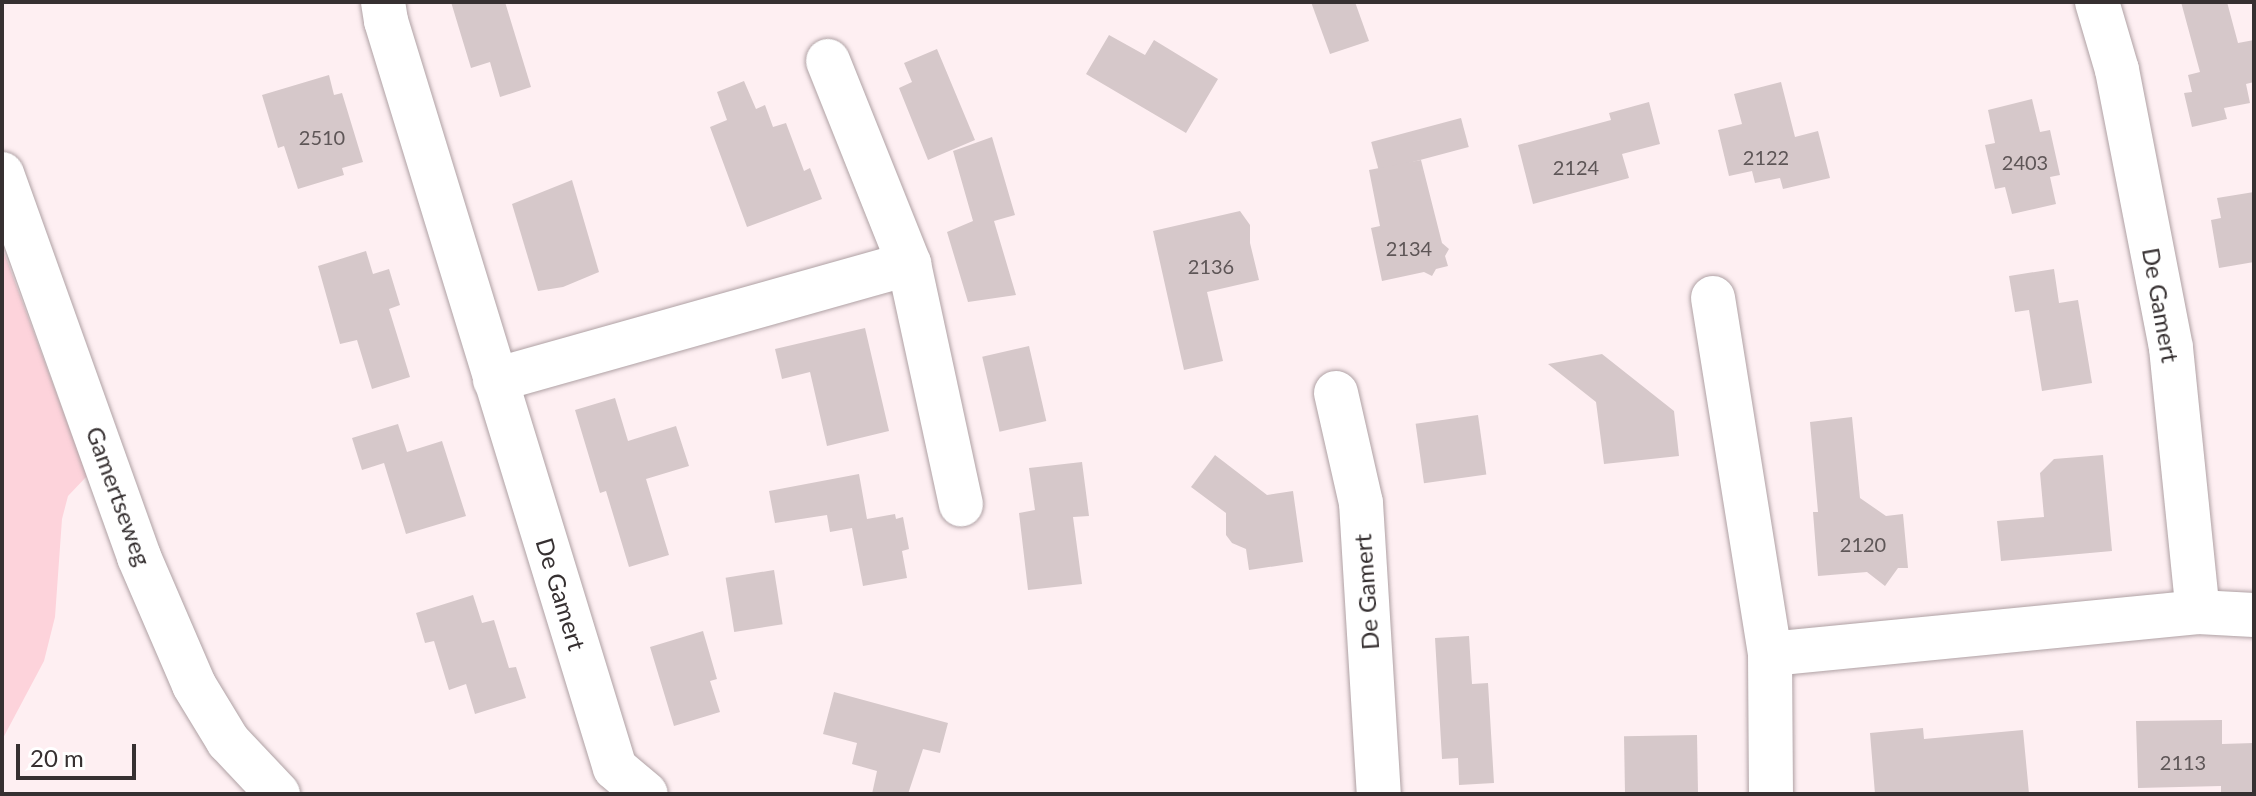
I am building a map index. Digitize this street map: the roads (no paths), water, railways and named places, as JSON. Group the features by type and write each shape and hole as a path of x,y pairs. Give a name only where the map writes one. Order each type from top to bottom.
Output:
{"street":[{"name":"De Gamert","path":"383,2 386,21 495,380 630,781"},
{"name":"De Gamert","path":"2097,2 2117,70 2171,348 2198,612"},
{"path":"828,61 909,264 961,504"},
{"name":"Gamertseweg","path":"2,174 139,557 194,685 228,741 278,794"},
{"path":"495,380 909,264"},
{"path":"1713,298 1770,654 1771,794"},
{"name":"De Gamert","path":"1336,393 1361,503 1379,794"},
{"path":"1770,654 2198,612 2254,615"}]}
